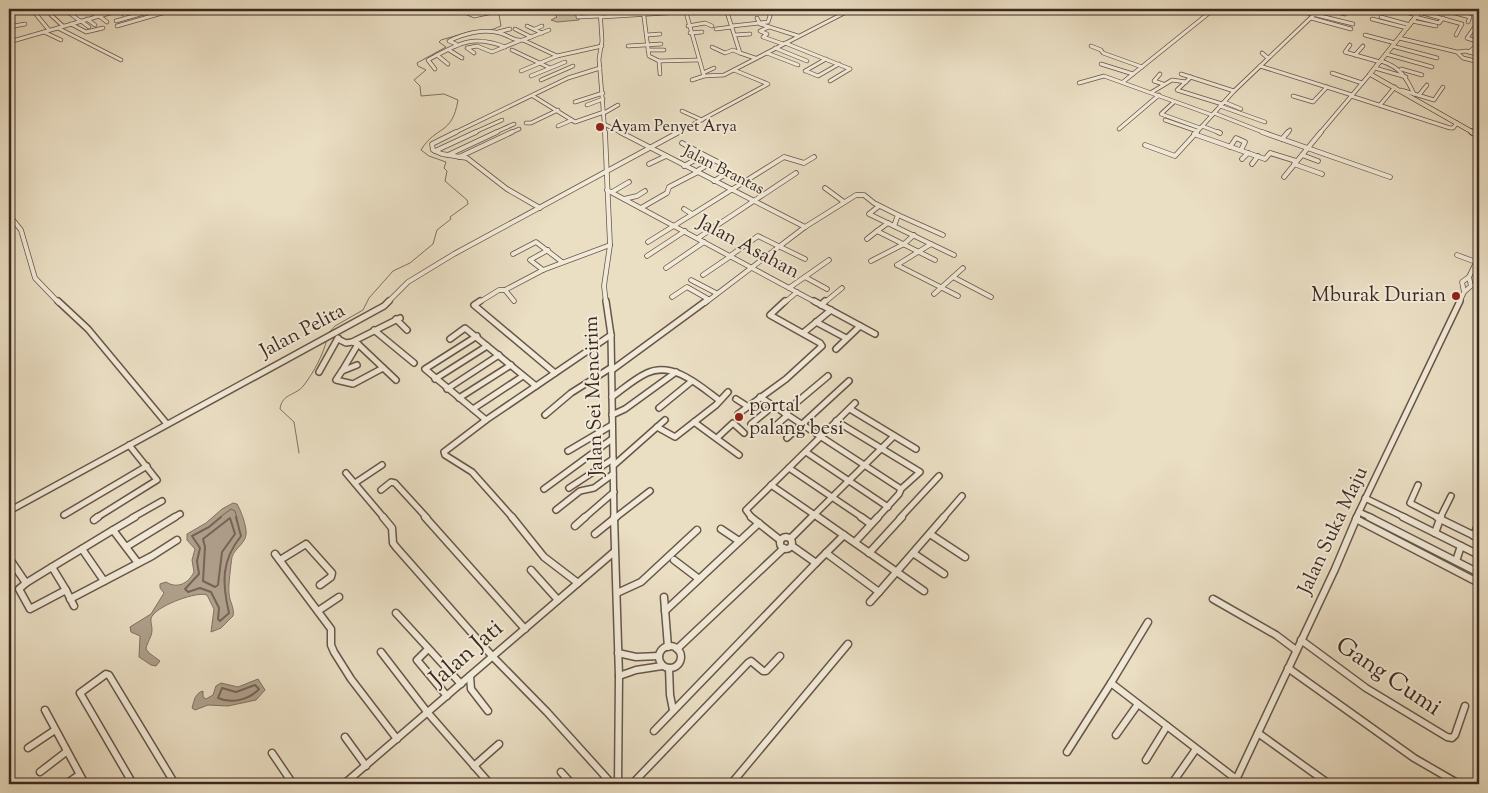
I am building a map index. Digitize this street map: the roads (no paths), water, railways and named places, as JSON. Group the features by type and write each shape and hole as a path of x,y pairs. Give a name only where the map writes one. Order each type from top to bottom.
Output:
{"main road":[{"path":"1415,17 1370,74 1479,136"}],"street":[{"path":"88,9 107,22"},
{"path":"9,42 124,9"},
{"path":"116,21 158,9"},
{"path":"117,26 176,9"},
{"path":"458,9 474,16 507,9"},
{"path":"578,9 578,17 600,17 644,11 731,9"},
{"name":"Jalan Sei Mencirim","path":"600,9 602,44 599,59 603,93 605,172 609,191 610,245 604,286 611,336 612,368 614,552 618,593 618,784"},
{"path":"726,9 740,53"},
{"path":"758,9 760,12 786,9"},
{"path":"835,9 845,12"},
{"path":"704,74 721,75 734,70 852,9"},
{"path":"1123,82 1214,9"},
{"path":"1292,9 1353,24"},
{"path":"1145,145 1175,156 1234,91 1320,9"},
{"path":"1324,9 1345,14"},
{"path":"1440,9 1470,17 1468,22"},
{"path":"118,10 125,14"},
{"path":"685,10 690,34 704,74"},
{"path":"716,29 770,22 769,10"},
{"path":"1396,10 1436,26"},
{"path":"644,11 649,56 659,61 698,60"},
{"path":"68,12 89,27"},
{"path":"35,13 49,30"},
{"path":"51,15 63,26"},
{"path":"1381,17 1443,18 1462,24 1456,35"},
{"path":"1372,19 1415,17 1439,23 1443,18"},
{"path":"757,18 760,24 798,36"},
{"path":"1311,18 1351,29"},
{"path":"87,19 96,25"},
{"path":"688,26 705,23 712,26"},
{"path":"9,26 25,24"},
{"path":"71,24 86,32 102,28"},
{"path":"527,26 542,33"},
{"path":"534,29 542,26"},
{"path":"768,27 760,31 767,34 763,37 850,69 830,81"},
{"path":"57,28 121,60"},
{"path":"456,44 448,41 465,33 498,32 510,28"},
{"path":"1468,52 1479,43 1467,38 1474,28 1479,28"},
{"path":"515,29 531,37"},
{"path":"474,52 467,48 477,46 492,52 550,30"},
{"path":"43,32 61,40"},
{"path":"498,32 557,56"},
{"path":"690,34 702,32"},
{"path":"647,35 660,34"},
{"path":"735,35 750,34"},
{"path":"1365,35 1437,58"},
{"path":"1399,38 1457,52 1479,55"},
{"path":"435,69 427,61 449,50 456,44 470,39 486,39 505,47"},
{"path":"521,71 557,56 602,44"},
{"path":"628,46 661,44"},
{"path":"1350,45 1344,52 1394,64 1406,77 1414,94"},
{"path":"1091,46 1101,50 1103,53 1142,67"},
{"path":"1355,55 1363,46"},
{"path":"712,47 725,53 733,50 755,58"},
{"path":"775,48 807,61"},
{"path":"449,50 462,58"},
{"path":"512,50 550,68"},
{"path":"648,50 664,50"},
{"path":"767,52 798,65"},
{"path":"1457,52 1465,59 1479,62"},
{"path":"1262,53 1268,58"},
{"path":"1386,54 1432,67"},
{"path":"437,56 448,64"},
{"path":"826,59 805,71 818,76 839,64"},
{"path":"659,61 660,74"},
{"path":"531,76 565,62"},
{"path":"1101,64 1133,74"},
{"path":"541,80 574,66"},
{"path":"1260,66 1450,128 1453,128 1457,123"},
{"path":"540,208 507,189 473,161 435,151 431,146 433,142 568,78 600,68"},
{"path":"692,80 714,68"},
{"path":"1375,68 1406,77"},
{"path":"1400,69 1422,75"},
{"name":"Jalan Pelita","path":"9,511 387,304 402,287 415,277 768,84 734,70"},
{"path":"557,73 568,78"},
{"path":"1332,73 1362,83"},
{"path":"1181,74 1234,91"},
{"path":"1284,177 1370,74"},
{"path":"1164,84 1154,81 1159,75 1170,80"},
{"path":"1079,83 1103,76 1123,82 1174,102 1390,177"},
{"path":"1192,77 1177,90 1241,109"},
{"path":"1152,92 1170,80 1186,82"},
{"path":"1419,96 1427,85"},
{"path":"1293,96 1313,102 1326,87"},
{"path":"1380,105 1395,87"},
{"path":"1401,90 1436,100 1443,88"},
{"path":"575,102 603,93"},
{"path":"1120,129 1159,95"},
{"path":"533,96 576,122 618,105"},
{"path":"587,105 603,99"},
{"path":"1174,102 1161,114 1198,130 1230,147 1265,159 1270,153 1322,174"},
{"path":"1222,104 1265,122"},
{"path":"526,123 531,123 558,110"},
{"path":"682,111 702,120"},
{"path":"484,118 494,123"},
{"path":"435,151 502,120"},
{"path":"558,126 572,120"},
{"path":"1165,120 1198,130 1220,132"},
{"path":"448,155 514,124"},
{"name":"Jalan Brantas","path":"604,124 805,227"},
{"path":"458,157 519,129"},
{"path":"1282,139 1290,130"},
{"path":"1230,147 1236,138 1245,142 1241,150"},
{"path":"682,144 718,162"},
{"path":"1242,159 1248,153"},
{"path":"684,166 704,155"},
{"path":"649,164 666,156"},
{"path":"1252,164 1258,156"},
{"path":"1302,156 1318,161"},
{"path":"648,242 784,157 803,163 814,157"},
{"path":"641,208 667,193 668,188 709,164"},
{"path":"698,238 796,173"},
{"path":"714,181 726,174"},
{"path":"609,191 629,182"},
{"path":"825,188 844,202"},
{"name":"Jalan Asahan","path":"609,191 875,334"},
{"path":"624,199 637,196 645,191"},
{"path":"545,415 571,393 612,368 752,268 805,227 860,193 879,206 943,235"},
{"path":"879,206 869,214 954,255"},
{"path":"684,210 692,214"},
{"path":"9,215 21,230 35,278 39,284 88,328 167,424"},
{"path":"894,226 898,215"},
{"path":"867,239 888,223"},
{"path":"647,256 685,231"},
{"path":"877,231 935,260"},
{"path":"871,261 904,244 914,235"},
{"path":"703,275 758,236 805,259"},
{"path":"513,254 536,242 562,262"},
{"path":"666,268 704,242"},
{"path":"932,244 897,264 958,296"},
{"path":"555,373 474,306 476,302 499,290 505,290 543,270 610,245"},
{"path":"543,270 530,260 548,250"},
{"path":"1457,255 1476,262"},
{"name":"Jalan Suka Maju","path":"1235,782 1335,569 1365,498 1464,292 1471,286 1470,277 1479,256"},
{"path":"767,257 794,270"},
{"path":"789,288 829,260"},
{"path":"934,294 963,268"},
{"path":"805,277 826,289"},
{"path":"953,277 991,297"},
{"name":"Jalan Suka Maju","path":"1464,292 1462,282 1470,277"},
{"path":"691,280 716,294"},
{"path":"672,298 687,287 708,299"},
{"path":"821,305 842,288"},
{"path":"505,290 514,301"},
{"path":"738,414 786,379 822,346 820,343 770,314 797,292"},
{"path":"803,334 831,310"},
{"path":"383,368 353,384 336,380 355,343 374,330 398,318 407,330"},
{"path":"816,322 846,338"},
{"path":"836,349 860,326"},
{"path":"450,339 465,328 536,386"},
{"path":"374,330 414,363"},
{"path":"319,372 338,339 337,331"},
{"path":"477,336 426,368 426,371 486,420"},
{"path":"578,583 541,554 530,537 472,472 444,454 448,447 486,420 611,336"},
{"path":"338,339 355,343 396,380"},
{"path":"435,379 487,346"},
{"path":"447,389 499,355"},
{"path":"342,371 357,365"},
{"path":"459,398 511,365"},
{"path":"612,397 654,370 664,369 676,372 692,381 719,400"},
{"path":"612,415 626,409 676,372"},
{"path":"473,409 523,376"},
{"path":"774,427 828,376"},
{"path":"659,408 692,381"},
{"path":"787,438 849,381"},
{"path":"657,427 674,438 716,405 728,392"},
{"path":"760,397 902,489"},
{"path":"736,400 747,406"},
{"path":"784,548 780,540 748,514 746,510 855,403"},
{"path":"751,424 773,406"},
{"path":"850,408 916,449"},
{"path":"569,488 613,462 665,420"},
{"path":"836,421 920,471 855,542"},
{"path":"694,422 739,455"},
{"path":"717,438 733,423 744,433"},
{"path":"568,451 612,425"},
{"path":"791,538 894,436"},
{"path":"544,489 612,439"},
{"path":"94,520 157,480 129,444"},
{"path":"806,452 888,507"},
{"path":"355,483 382,465"},
{"path":"64,515 147,466"},
{"path":"789,468 872,524"},
{"path":"346,473 392,528 393,543 396,547 493,657 547,712 612,784"},
{"path":"556,510 580,491 594,488 613,474"},
{"path":"869,553 939,476"},
{"path":"381,490 391,482 395,483 525,629"},
{"path":"771,485 924,590"},
{"path":"1418,485 1410,503 1477,537 1479,522"},
{"path":"595,534 650,491"},
{"path":"575,526 614,492"},
{"path":"870,602 962,496"},
{"path":"1435,533 1451,496"},
{"path":"1365,498 1479,555"},
{"path":"66,590 30,609 20,589 26,583 162,500"},
{"path":"1360,512 1479,573"},
{"path":"126,547 180,514"},
{"path":"1356,519 1479,583"},
{"path":"665,611 759,523"},
{"path":"721,529 739,542"},
{"path":"113,530 138,564"},
{"path":"618,593 641,582 697,530"},
{"path":"930,534 965,557"},
{"path":"654,731 844,535"},
{"path":"780,540 786,537 791,538"},
{"path":"791,538 792,546"},
{"path":"52,567 72,603 104,581 138,564 177,540"},
{"path":"280,560 306,544 332,573 331,577 320,585"},
{"path":"677,649 784,548 792,546 816,563"},
{"path":"1456,561 1461,546"},
{"path":"82,549 104,581"},
{"name":"Jalan Jati","path":"344,784 379,756 614,552"},
{"path":"826,553 879,592"},
{"path":"913,553 944,574"},
{"path":"275,554 331,629 333,648 351,678 397,739"},
{"path":"9,558 26,583"},
{"path":"674,560 700,579"},
{"path":"531,570 558,600"},
{"path":"664,596 668,647"},
{"path":"318,611 339,597"},
{"path":"1213,599 1276,635 1296,650"},
{"path":"396,613 461,684"},
{"path":"1067,752 1148,622"},
{"name":"Gang Cumi","path":"1301,640 1366,688 1447,737 1452,738 1455,735 1465,706"},
{"path":"731,784 848,644"},
{"path":"673,710 666,667 659,660 659,656 668,647 677,649"},
{"path":"428,649 418,661 447,696"},
{"path":"619,676 636,670 666,667 679,662 680,655 677,649"},
{"path":"381,652 428,713 490,784"},
{"path":"618,654 636,657 659,656"},
{"path":"632,784 748,663 754,662 763,671 766,671 780,656"},
{"path":"636,657 636,670"},
{"path":"1288,668 1414,758 1459,784"},
{"path":"134,784 80,692 106,674 109,675 175,784"},
{"path":"470,676 471,688 488,711"},
{"path":"1111,684 1167,726 1235,782"},
{"path":"1116,735 1138,704"},
{"path":"45,710 84,784"},
{"path":"1146,760 1167,726"},
{"path":"28,748 55,730"},
{"path":"1258,733 1329,784"},
{"path":"345,737 366,766"},
{"path":"474,766 499,744"},
{"path":"1174,782 1196,749"},
{"path":"40,772 66,752"},
{"path":"272,753 293,784"},
{"path":"561,772 572,784"},
{"path":"66,784 79,775"}],"water":[{"path":"233,503 237,504 241,513 246,534 243,542 232,557 229,596 233,616 221,628 211,632 214,609 207,595 187,597 163,607 151,618 152,633 146,649 160,661 156,666 151,665 139,657 140,636 131,632 130,627 151,614 164,593 160,588 160,584 166,582 174,585 182,584 192,576 194,572 192,560 195,549 187,540 187,534"},
{"path":"258,679 265,690 256,700 228,706 208,705 195,710 192,708 195,698 200,692 203,691 203,697 206,699 213,695 216,686 221,683 238,687"}],"waterway":[{"path":"491,30 501,26 498,9"},
{"path":"326,336 335,326 363,310 369,298 393,271 410,263 433,244 437,230 451,219 450,217 468,204 467,200 445,181 447,171 444,168 446,162 429,156 421,150 432,137 448,125 458,100 444,94 421,96 420,86 414,80 426,70 418,66 417,63 446,47 439,42 441,40 472,31"},
{"path":"299,453 294,422 280,409 281,404 286,397 301,389 308,380 321,357 327,339"}],"place":[{"name":"Ayam Penyet Arya","path":"600,127"},
{"name":"Mburak Durian","path":"1456,296"},
{"name":"portal palang besi","path":"739,417"}]}
